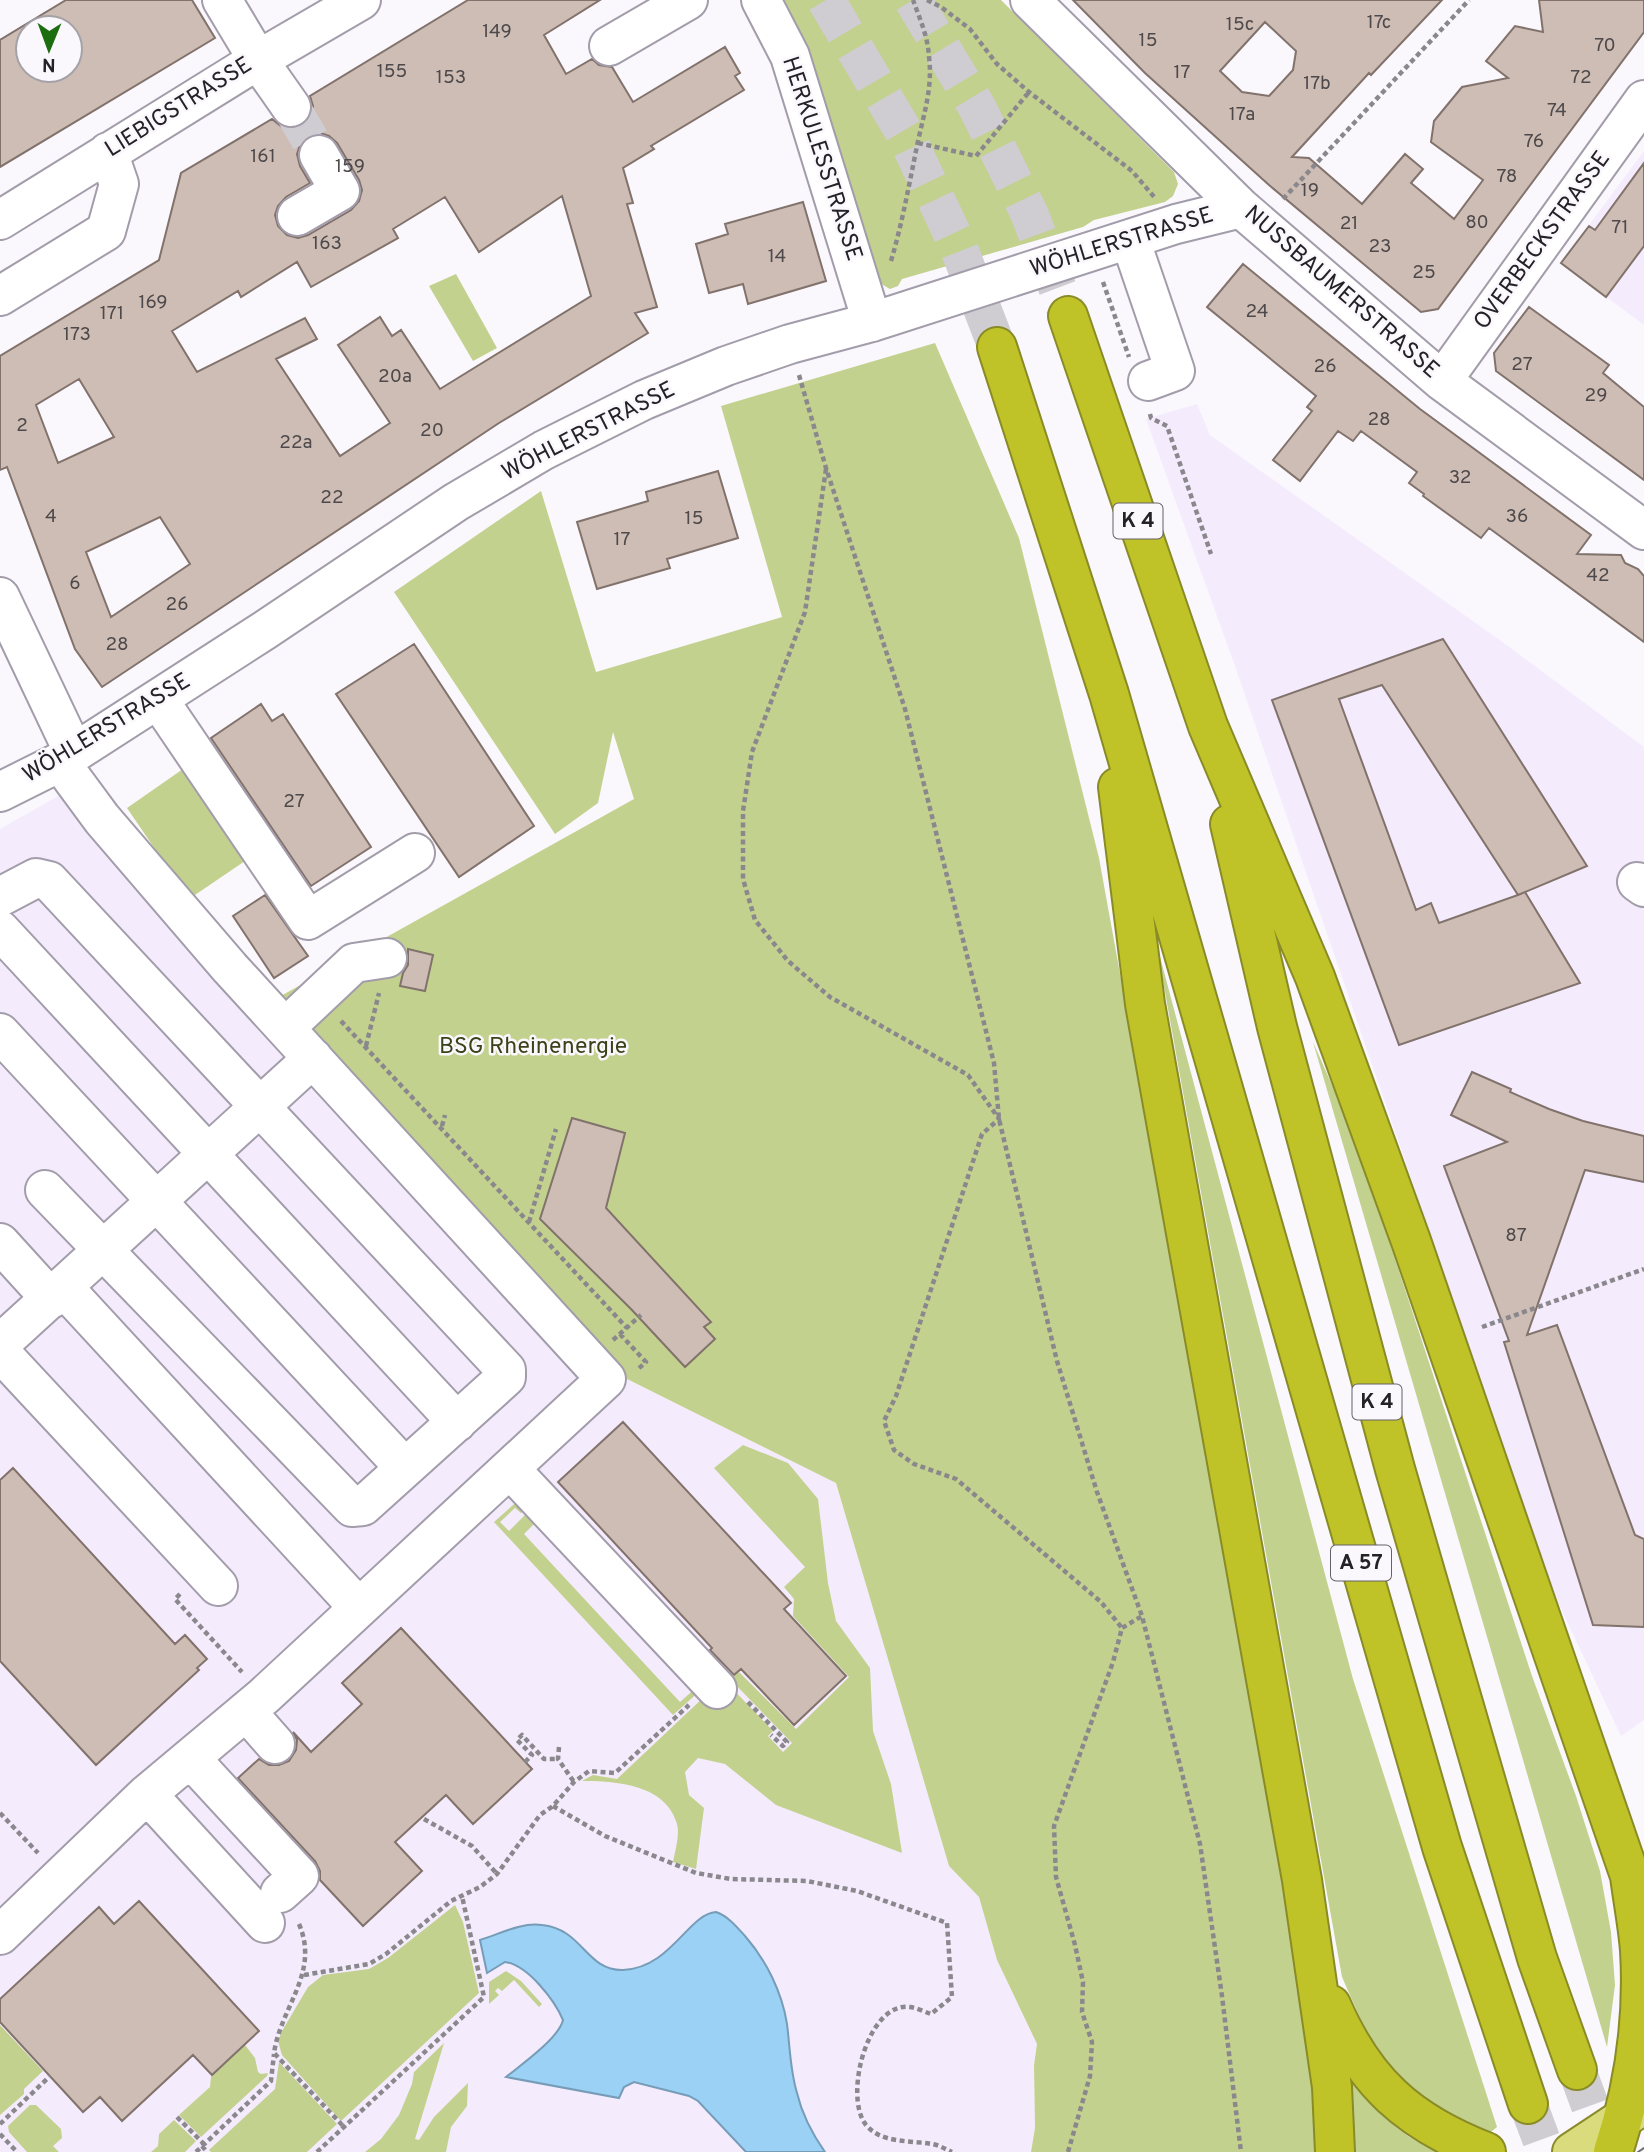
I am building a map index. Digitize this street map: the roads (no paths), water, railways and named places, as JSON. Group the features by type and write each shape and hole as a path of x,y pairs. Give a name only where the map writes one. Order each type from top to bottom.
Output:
{"highway":[{"name":"K 4","path":"1068,316 1208,726 1277,1027 1395,1469 1537,1958 1577,2070"},
{"path":"997,347 1110,694 1124,841 1144,1004 1302,1880 1332,2087 1335,2152"},
{"name":"A 57","path":"1110,694 1442,1847 1528,2104"},
{"path":"1208,726 1333,1027 1637,1885 1641,1998 1627,2125"},
{"path":"1315,1968 1345,2038 1395,2102 1454,2140 1486,2152"}],"main road":[{"path":"1572,2152 1627,2125"}],"street":[{"path":"222,0 258,60 291,107"},
{"name":"LIEBIGSTRASSE","path":"0,220 258,60 361,0"},
{"path":"609,46 688,0"},
{"name":"HERKULESSTRASSE","path":"761,0 790,56 872,322"},
{"name":"NUSSBAUMERSTRASSE","path":"1030,0 1241,208 1442,381 1644,530"},
{"name":"OVERBECKSTRASSE","path":"1442,381 1644,100"},
{"path":"0,296 106,231 119,184 108,152"},
{"path":"297,216 340,191 319,155"},
{"name":"WÖHLERSTRASSE","path":"0,792 67,757 456,502 544,450 644,400 726,366 790,344 872,322 1176,224 1241,208"},
{"path":"1130,239 1175,371 1143,384"},
{"path":"0,597 67,757 102,819 230,968 606,1379 255,1704 147,1794 0,1935"},
{"path":"158,699 308,920 415,853"},
{"path":"0,897 36,878 49,881 506,1370 506,1377 363,1506 352,1507 45,1190"},
{"path":"0,930 457,1422"},
{"path":"285,1028 354,963 387,958"},
{"path":"0,1033 405,1468"},
{"path":"0,1345 313,1058"},
{"path":"0,1244 57,1293 359,1608"},
{"path":"0,1352 210,1579"},
{"path":"510,1469 714,1687"},
{"path":"255,1704 275,1745"},
{"path":"147,1794 273,1908 299,1876 190,1758"}],"water":[{"path":"716,1912 728,1919 745,1936 772,1977 785,2012 799,2101 808,2124 825,2152 746,2152 698,2101 689,2096 634,2082 624,2087 619,2098 506,2077 555,2035 563,2020 547,1994 523,1970 505,1962 487,1973 480,1940 518,1927 542,1925 567,1934 600,1964 623,1970 640,1967 654,1960 696,1922"}],"tunnel":[{"path":"826,0 905,134 958,246 997,347"},
{"path":"913,0 977,107 1030,215 1068,316"},
{"path":"291,107 319,155"},
{"path":"1577,2070 1607,2152"},
{"path":"1528,2104 1546,2152"}],"tram line":[{"path":"1638,2152 1644,2148"}],"park label":[{"name":"BSG Rheinenergie","path":"533,1047"}]}
